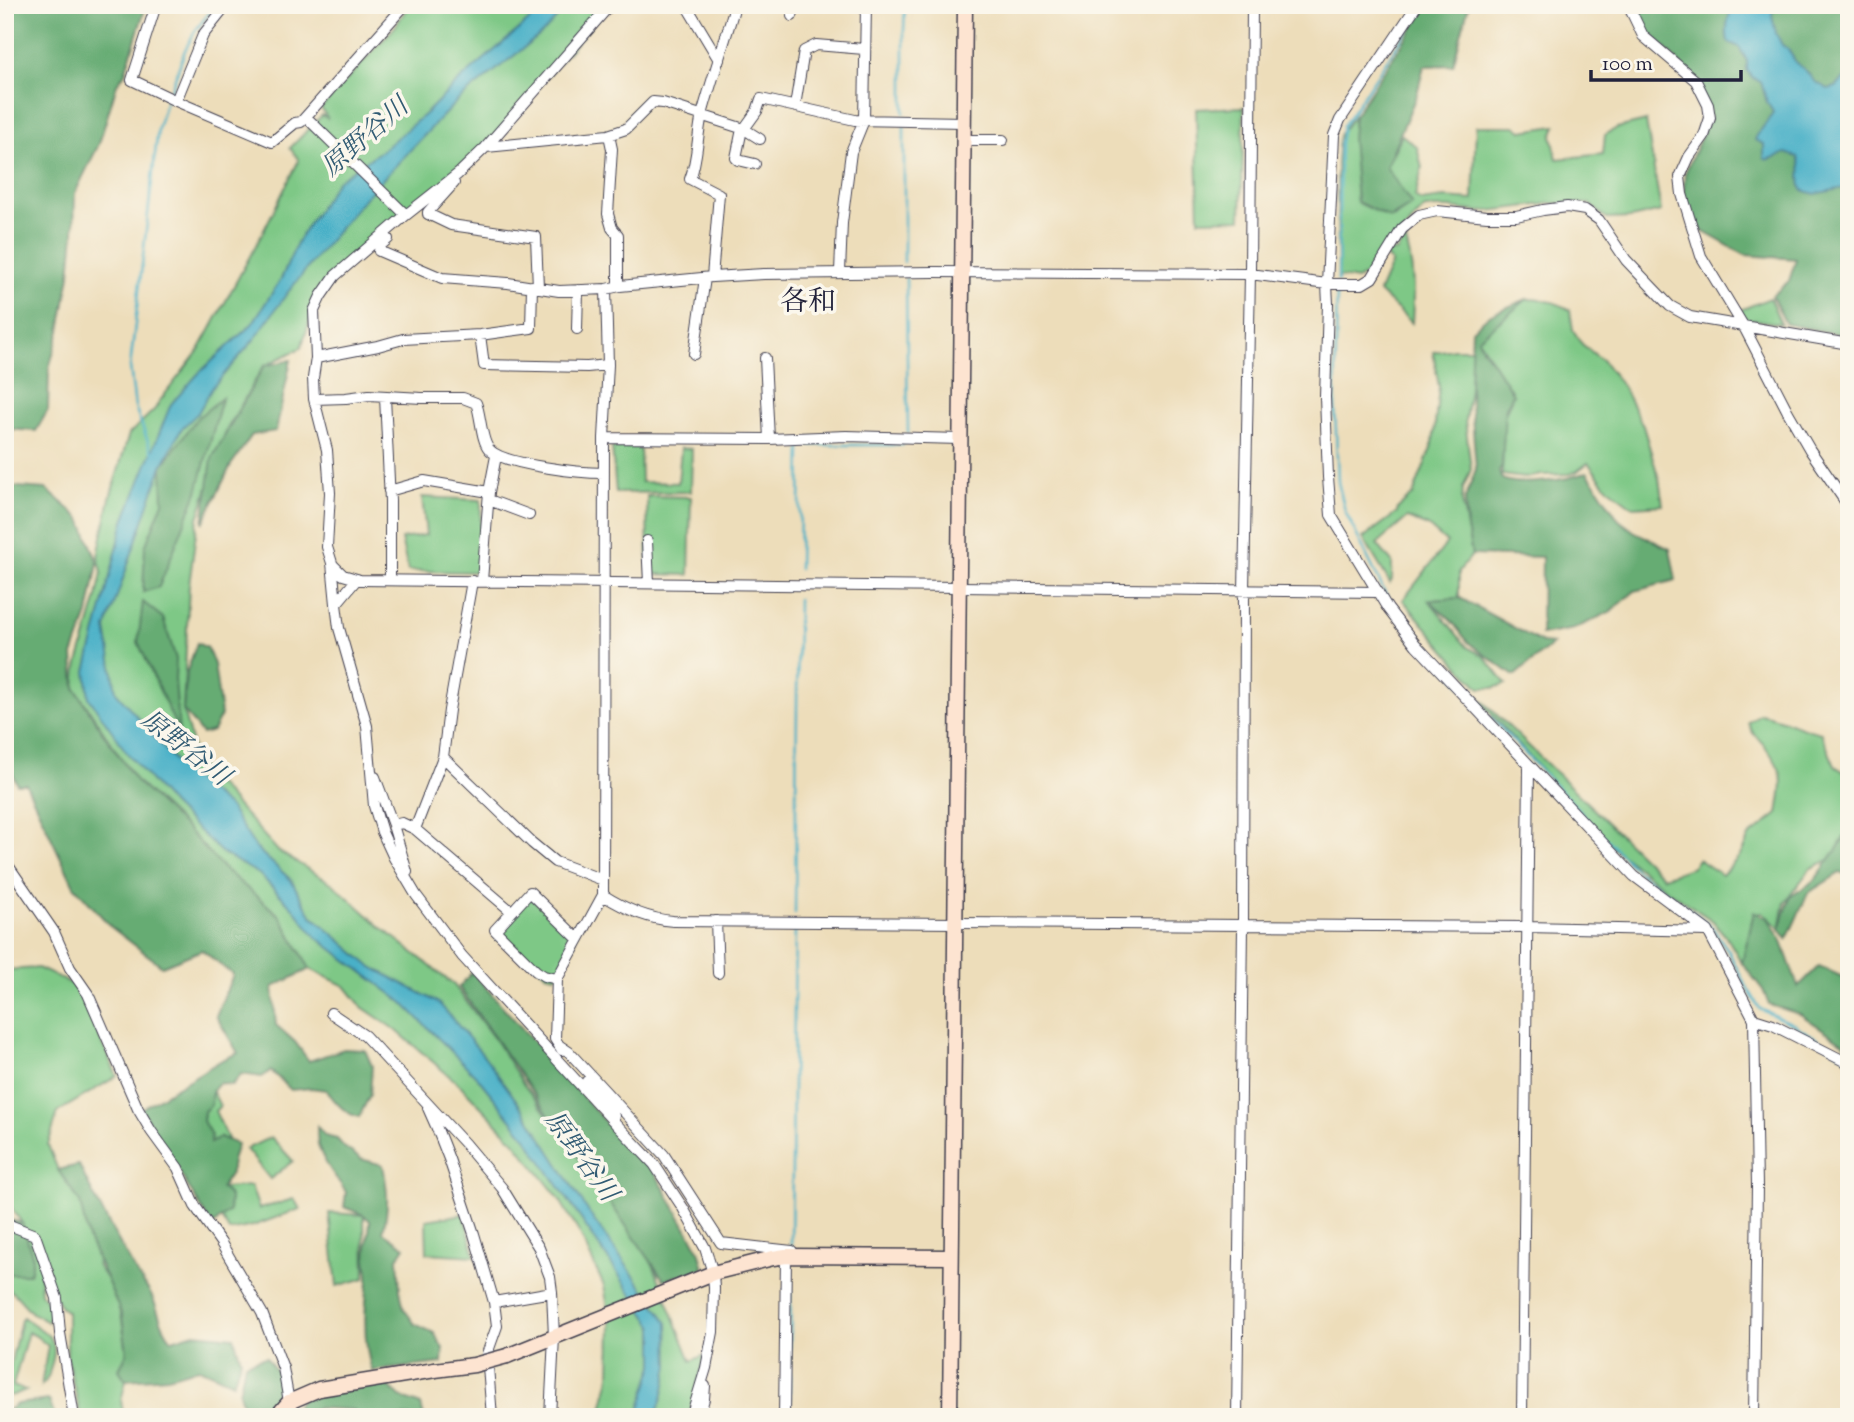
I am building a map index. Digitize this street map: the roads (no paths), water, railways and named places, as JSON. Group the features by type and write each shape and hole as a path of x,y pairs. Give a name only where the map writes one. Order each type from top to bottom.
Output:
{"street":[{"path":"156,5 132,80 272,142 306,117 405,5"},
{"path":"176,101 204,35 227,5"},
{"path":"610,5 486,148 458,174 402,212 335,276 314,312 314,399 327,450 330,493 327,547 332,563 335,604 367,726 374,806 382,832 411,886 462,956 654,1164 705,1248 714,1288 713,1332 706,1368 691,1417"},
{"path":"686,5 719,60"},
{"path":"694,354 719,194 690,179 694,170 702,116 736,5"},
{"path":"792,16 795,5"},
{"path":"839,272 851,152 864,120 866,5"},
{"path":"950,1417 965,5"},
{"path":"1237,1417 1252,5"},
{"path":"1417,5 1340,120 1334,135 1325,397 1331,515 1388,609 1416,645 1634,876 1708,931 1754,1019 1757,1186 1755,1417"},
{"path":"1629,5 1643,36 1696,80 1708,105 1710,118 1704,136 1689,157 1680,177 1682,194 1701,256 1744,327 1810,450 1849,507"},
{"path":"795,106 804,51 816,46 864,49"},
{"path":"755,164 736,158 743,129 757,111 761,99 855,120 964,122"},
{"path":"486,148 609,135 626,129 653,102 743,129 760,139"},
{"path":"306,117 408,220 381,245 379,251 442,278 559,291 606,289 708,277 839,272 1250,274 1327,284 1362,284 1372,278 1402,229 1419,215 1437,211 1516,216 1567,207 1585,210 1599,220 1626,260 1670,306 1690,317 1849,344"},
{"path":"609,135 612,149 608,214 612,228 618,235 618,286"},
{"path":"963,140 1003,140"},
{"path":"316,358 403,340 480,335 531,328 536,237 451,225 428,214 458,179 458,174"},
{"path":"606,289 608,365 604,438 603,895 557,979 555,1039 606,1102 627,1136"},
{"path":"577,329 578,290"},
{"path":"480,335 484,365 608,365"},
{"path":"765,358 769,439"},
{"path":"314,399 369,395 463,398 476,403 486,447 496,456 559,469 586,473 604,472"},
{"path":"385,397 390,579"},
{"path":"604,438 769,439 846,436 960,439"},
{"path":"415,829 443,757 449,710 477,581 496,456"},
{"path":"389,491 424,481 489,496 529,515"},
{"path":"648,541 649,583"},
{"path":"332,563 343,575 357,579 1378,592"},
{"path":"335,604 357,579"},
{"path":"443,757 555,862 603,880"},
{"path":"370,763 393,825 411,886"},
{"path":"1522,1417 1529,766"},
{"path":"393,825 402,823 415,829 511,911"},
{"path":"5,861 54,932 70,968 88,994 144,1120 178,1168 195,1206 221,1243 262,1313 283,1368 285,1410 318,1389 474,1365 508,1356 710,1274 773,1258 951,1258"},
{"path":"557,979 536,971 495,930 530,892 578,939"},
{"path":"603,895 631,911 658,920 1527,927 1708,931"},
{"path":"716,921 718,973"},
{"path":"331,1013 365,1036 465,1144 502,1188 539,1248 550,1277 560,1334 550,1417"},
{"path":"1754,1019 1773,1025 1849,1066"},
{"path":"559,1046 569,1052 664,1155 721,1243 778,1249 804,1256"},
{"path":"423,1099 449,1159 494,1302 497,1326 487,1354 492,1417"},
{"path":"5,1221 34,1235 57,1298 74,1417"},
{"path":"784,1417 786,1256"},
{"path":"494,1302 552,1292"},
{"path":"699,1417 704,1399 706,1368"}],"water":[{"path":"547,5 569,5 545,31 456,102 362,201 288,292 253,341 212,388 198,413 182,428 162,466 106,628 116,692 182,769 229,807 256,848 291,880 311,915 370,966 439,1003 485,1057 529,1118 593,1219 668,1323 669,1366 655,1417 637,1417 654,1365 654,1327 524,1135 477,1077 402,1002 316,937 294,909 259,874 222,853 172,805 127,753 89,698 86,671 124,521 171,404 198,374 252,324 281,279 299,239 337,181 381,151"},
{"path":"1734,5 1771,5 1776,33 1782,45 1814,81 1828,89 1836,87 1849,74 1849,187 1815,194 1802,190 1798,157 1786,153 1767,160 1764,158 1764,144 1755,140 1773,112 1761,82 1751,77 1747,70 1747,61 1739,47 1728,42 1727,23"},
{"path":"1849,232 1849,263 1837,259 1837,251"}],"waterway":[{"path":"169,95 185,50 195,31 215,5"},
{"path":"904,113 905,5"},
{"path":"1338,281 1340,143 1343,126 1424,5"},
{"path":"152,452 135,407 130,367 158,129 166,101"},
{"path":"904,126 904,262"},
{"path":"906,278 908,433"},
{"path":"1337,288 1335,406 1338,482 1345,511 1390,603 1484,711"},
{"path":"799,569 801,445 903,445"},
{"path":"795,913 798,599"},
{"path":"1491,718 1637,871 1710,925 1728,950 1760,1009 1795,1025 1849,1059"},
{"path":"791,1247 795,929"},
{"path":"789,1417 791,1267"}],"district":[{"name":"各和","path":"808,303"}],"water label":[{"name":"原野谷川","path":"366,138"},
{"name":"原野谷川","path":"185,749"},
{"name":"原野谷川","path":"580,1157"}]}
